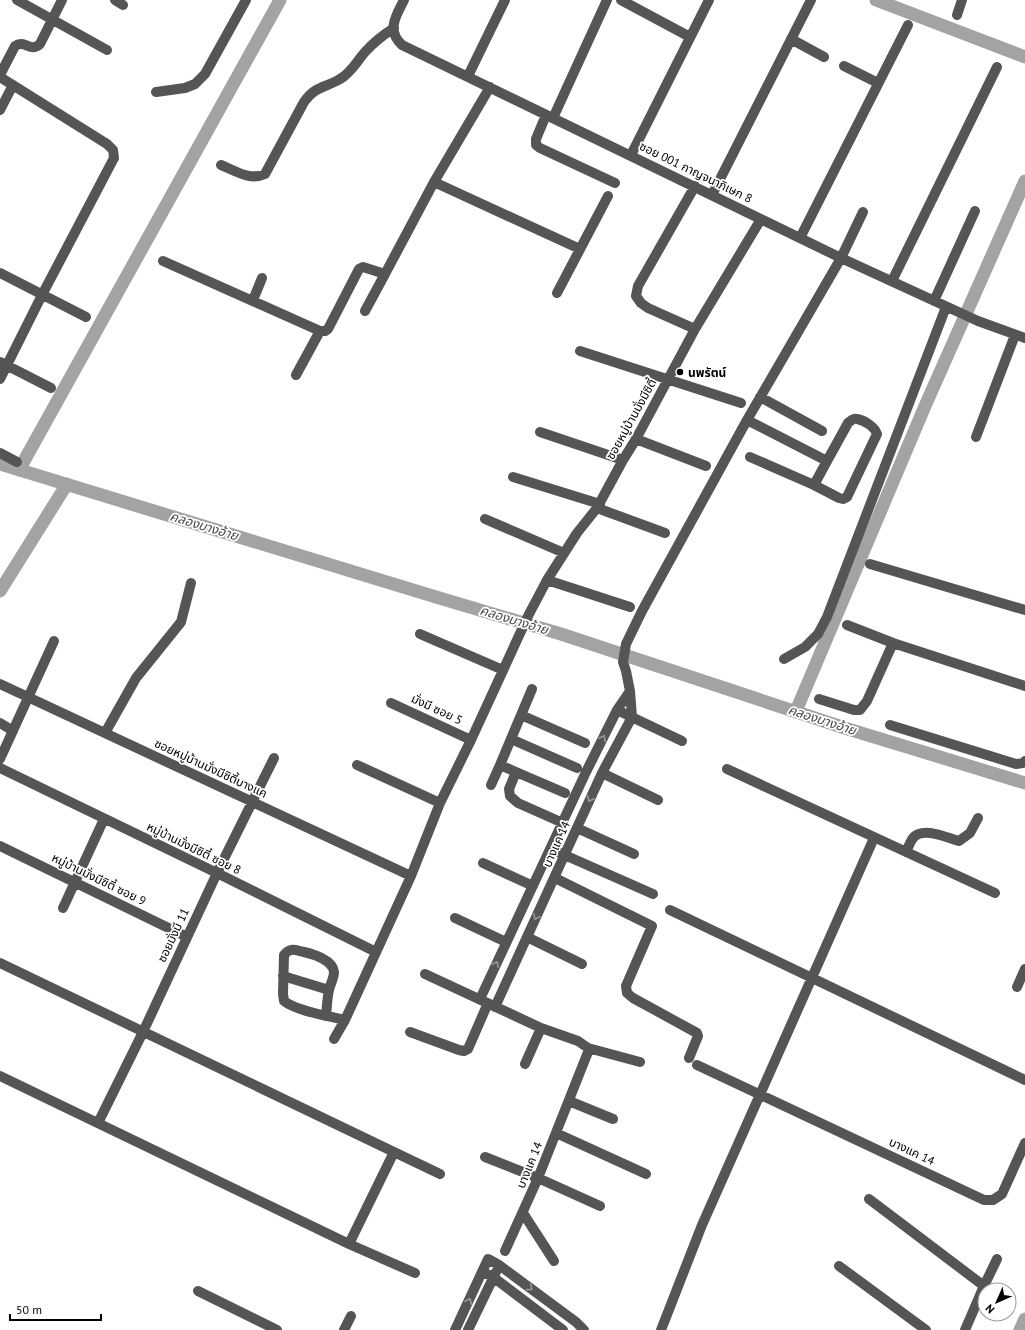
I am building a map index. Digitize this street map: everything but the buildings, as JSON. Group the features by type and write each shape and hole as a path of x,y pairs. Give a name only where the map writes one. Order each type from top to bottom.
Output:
{"street":[{"path":"17,0 107,50"},
{"path":"0,379 3,364 42,295 114,158 113,150 107,144 0,76 15,46 22,44 31,48 40,44 62,0"},
{"path":"156,92 185,88 195,84 205,74 246,0"},
{"path":"221,165 250,177 258,178 265,174 310,93 339,80 348,74 364,53 378,39 394,28 395,19 404,0"},
{"path":"468,76 505,0"},
{"path":"607,0 536,139 536,145 615,183"},
{"path":"621,0 690,37"},
{"path":"631,155 709,0"},
{"path":"712,195 811,0"},
{"path":"957,15 962,0"},
{"path":"800,238 908,25"},
{"name":"ซอย 001 กาญจนาภิเษก 8","path":"394,28 395,34 402,45 841,258 946,307 1020,337"},
{"path":"791,39 824,57"},
{"path":"844,66 878,83"},
{"path":"892,281 997,67"},
{"path":"0,110 13,85"},
{"path":"365,311 434,182 490,88"},
{"path":"434,182 580,249"},
{"path":"695,186 638,286 636,296 641,303 648,308 695,329"},
{"path":"557,293 608,196"},
{"path":"934,301 975,211"},
{"path":"632,717 630,691 623,662 626,644 646,604 747,420 841,258 863,212"},
{"name":"ซอยหมู่บ้านมั่งมีซิตี้","path":"503,670 528,616 547,580 577,533 598,506 623,460 636,440 695,329 761,219"},
{"path":"163,261 320,331 328,329 359,269 363,267 385,274"},
{"path":"0,273 86,317"},
{"path":"252,300 262,278"},
{"path":"784,658 805,648 818,634 827,617 946,307"},
{"path":"296,375 320,331"},
{"path":"976,437 1020,337"},
{"path":"580,351 741,403"},
{"path":"3,364 51,388"},
{"path":"760,397 822,431"},
{"path":"750,457 843,499 847,497 877,434 873,426 857,419 848,423 814,485"},
{"path":"747,420 827,461"},
{"path":"540,432 623,460"},
{"path":"636,440 706,466"},
{"path":"0,452 17,462"},
{"path":"513,477 598,506 665,533"},
{"path":"485,519 564,553"},
{"path":"870,564 1025,610"},
{"path":"547,580 630,607"},
{"path":"105,733 136,678 181,622 191,583"},
{"path":"847,625 893,643 1025,686"},
{"path":"334,1040 345,1020 411,876 440,803 472,740 503,670 420,634"},
{"path":"0,759 54,641"},
{"path":"819,699 854,710 860,710 867,701 893,643"},
{"name":"ซอยหมู่บ้านมั่งมีซิตี้บางแค","path":"0,684 411,876"},
{"path":"491,785 532,689"},
{"name":"บางแค 14","path":"488,1003 506,942 563,822 581,770 630,691"},
{"name":"มั่งมี ซอย 5","path":"391,703 472,740"},
{"path":"617,710 682,741"},
{"path":"521,715 585,743"},
{"name":"บางแค 14","path":"488,1003 527,937 600,776 632,717"},
{"path":"0,723 12,731"},
{"path":"890,725 1016,764 1023,763 1025,761"},
{"path":"511,739 581,770 600,776 658,800"},
{"name":"ซอยมั่งมี 11","path":"98,1123 143,1032 217,873 274,758"},
{"path":"358,765 440,803"},
{"path":"500,765 564,794"},
{"name":"หมู่บ้านมั่งมีซิตี้ ซอย 8","path":"0,768 376,952"},
{"path":"728,769 995,893"},
{"path":"516,772 509,789 510,796 518,803 563,822"},
{"path":"906,852 913,838 919,833 928,832 959,841 970,833 978,818"},
{"path":"63,908 104,819"},
{"path":"577,828 634,854"},
{"path":"661,1330 702,1226 874,838"},
{"name":"หมู่บ้านมั่งมีซิตี้ ซอย 9","path":"0,846 187,937"},
{"path":"551,849 653,894"},
{"path":"483,863 532,886"},
{"name":"บางแค 14","path":"555,878 652,926 626,986 627,993 633,998 697,1033 698,1036 693,1062 984,1200 993,1200 1002,1194 1025,1143"},
{"path":"670,910 1025,1080"},
{"path":"455,918 506,942"},
{"path":"527,937 582,964"},
{"path":"326,1016 329,990 334,972 332,967 328,962 311,954 292,949 288,950 284,954 284,1001 289,1005 326,1016 345,1020"},
{"path":"0,963 440,1174"},
{"path":"1017,987 1025,969"},
{"path":"425,974 541,1028 578,1041 588,1048 640,1062"},
{"path":"284,976 329,990"},
{"path":"410,1032 464,1051 468,1048 488,1003"},
{"path":"525,1064 541,1028"},
{"name":"บางแค 14","path":"505,1251 538,1178 588,1052 588,1048"},
{"path":"0,1076 349,1244 415,1273"},
{"path":"569,1101 613,1119"},
{"path":"556,1133 646,1174"},
{"path":"349,1244 394,1152"},
{"path":"485,1157 538,1178 600,1206"},
{"path":"869,1198 979,1282"},
{"path":"523,1214 554,1260"},
{"path":"455,1330 488,1259 499,1265 576,1322 584,1330"},
{"path":"986,1282 997,1259"},
{"path":"468,1330 499,1265"},
{"path":"839,1266 926,1330"},
{"path":"483,1272 493,1277 563,1330"},
{"path":"198,1291 277,1330"},
{"path":"965,1330 977,1302"},
{"path":"344,1330 351,1316"}],"waterway":[{"path":"19,470 280,0"},
{"path":"876,0 1025,57"},
{"path":"796,711 925,406 1025,181"},
{"name":"คลองบางอ้าย","path":"0,464 561,634 848,729 1025,783"},
{"path":"0,591 67,484"},
{"path":"1020,1330 1025,1319"}],"place":[{"name":"นพรัตน์","path":"680,372"}]}
